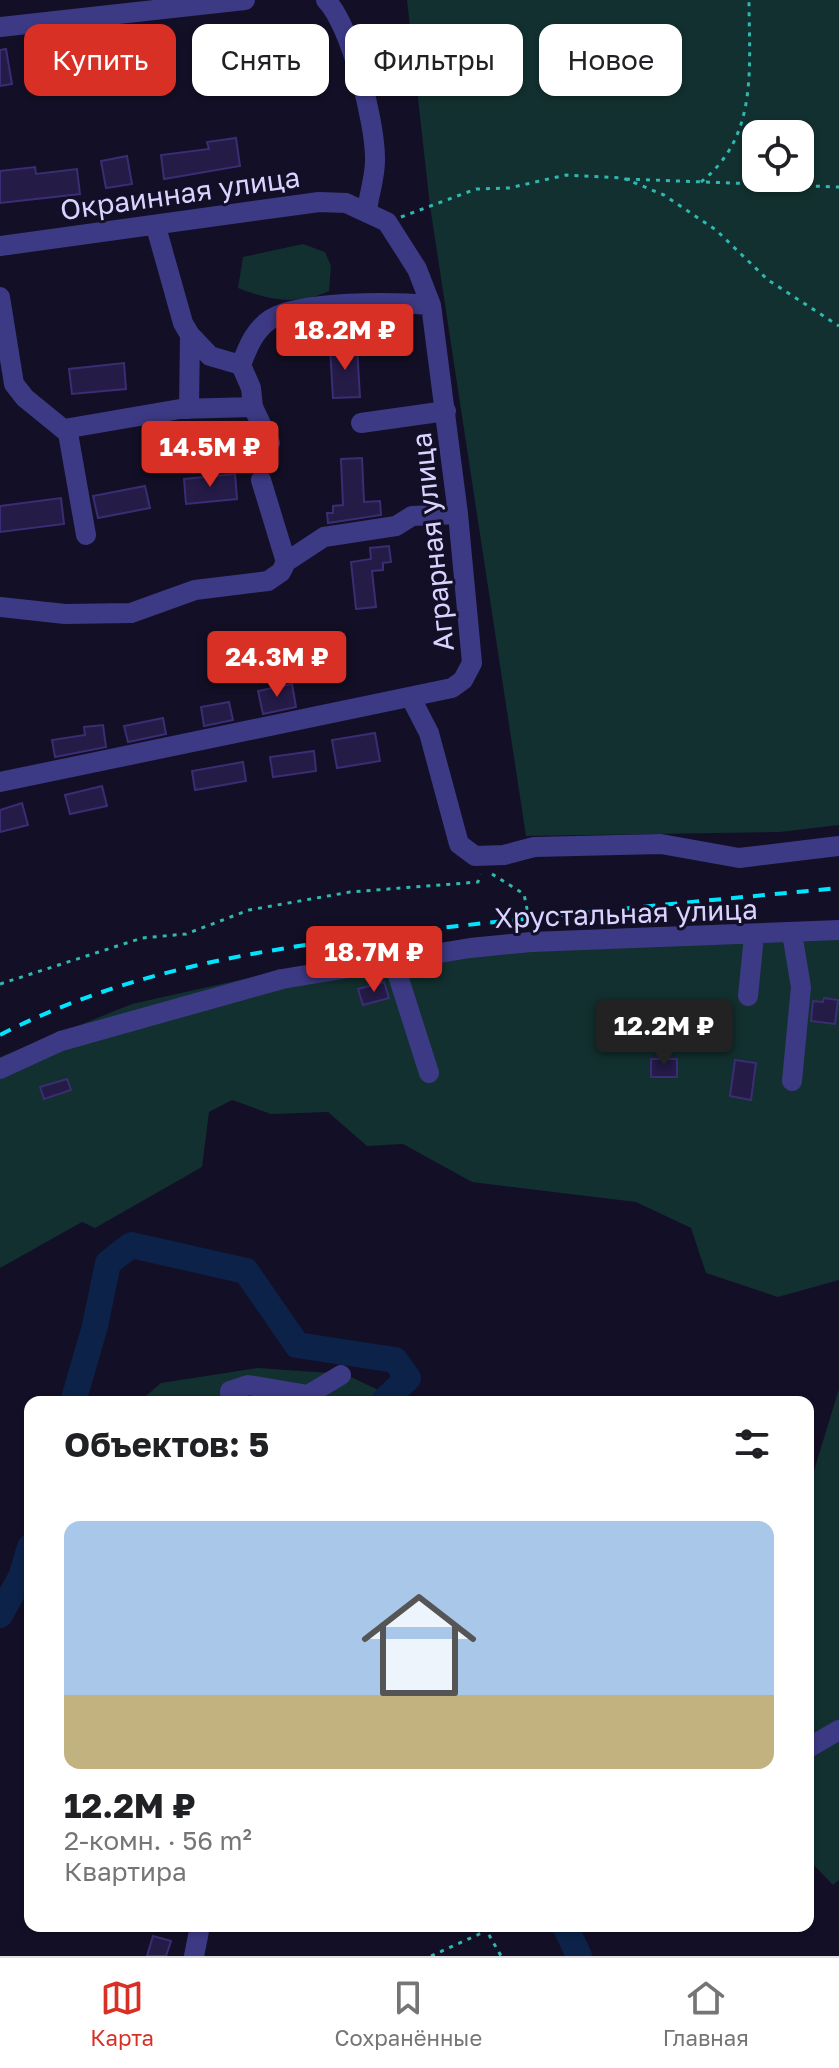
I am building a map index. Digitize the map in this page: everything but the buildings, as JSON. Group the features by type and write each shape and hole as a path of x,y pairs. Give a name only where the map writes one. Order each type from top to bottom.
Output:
{"street":[{"path":"0,27 245,0"},
{"path":"326,0 336,10 350,40 360,77 375,160 367,211"},
{"name":"Окраинная улица","path":"0,246 156,227 319,202 346,203 387,222"},
{"name":"Аграрная улица","path":"0,782 197,738 411,698 452,688 463,680 472,663 458,514 431,305 417,269 387,222"},
{"path":"156,227 183,323 190,335 210,356 241,365"},
{"path":"0,297 6,378 25,398 64,429 86,535"},
{"path":"270,443 253,407 251,388 241,365 258,330 286,313 372,303 431,305"},
{"path":"189,409 190,335"},
{"path":"64,429 189,409 253,407"},
{"path":"361,423 446,411"},
{"path":"261,480 286,562"},
{"path":"0,607 65,614 131,613 195,590 268,581 281,572 286,562 324,537 396,526 412,516 458,514"},
{"path":"411,698 429,733 459,844 475,856 504,855 534,847 661,844 739,858 839,846"},
{"name":"Хрустальная улица","path":"0,1069 61,1041 137,1017 282,979 394,963 470,948 531,942 754,936 839,930"},
{"path":"792,933 801,987 792,1081"},
{"path":"748,996 754,936"},
{"path":"394,963 429,1073"},
{"path":"230,1396 230,1391 248,1385 308,1395 341,1375"},
{"path":"814,1745 838,1733"},
{"path":"194,1956 199,1932"}],"path":[{"path":"701,182 723,164 736,140 749,94 749,0"},
{"path":"387,222 476,189 509,188 566,175 839,187"},
{"path":"623,178 664,195 716,230 768,280 839,326"},
{"path":"486,856 489,872 524,894 531,942"},
{"path":"0,984 142,938 186,934 249,910 350,892 478,882 486,856"},
{"path":"431,1956 477,1932"},
{"path":"487,1932 501,1956"}],"green space":[{"path":"407,0 839,0 839,825 780,832 526,836 430,206 418,96 523,96 523,24 410,24"},
{"path":"303,244 325,252 331,266 329,291 306,299 283,300 238,288 243,257"},
{"path":"839,924 839,1280 778,1297 706,1273 691,1228 636,1202 472,1182 403,1144 367,1146 328,1112 271,1114 232,1100 209,1112 202,1167 95,1228 82,1222 0,1268 0,1057 132,1004 275,972 434,946 630,928"},
{"path":"258,1368 345,1374 391,1396 146,1396 161,1383"},
{"path":"839,1389 839,1880 833,1885 814,1865 814,1470"}],"waterway":[{"path":"75,1396 95,1326 108,1263 131,1245 246,1271 297,1345 395,1360 408,1378 389,1396"},
{"path":"0,1615 24,1567"},
{"path":"568,1932 579,1956"}],"railway":[{"path":"0,1035 54,1010 109,990 166,973 282,949 458,926 839,888"}]}
